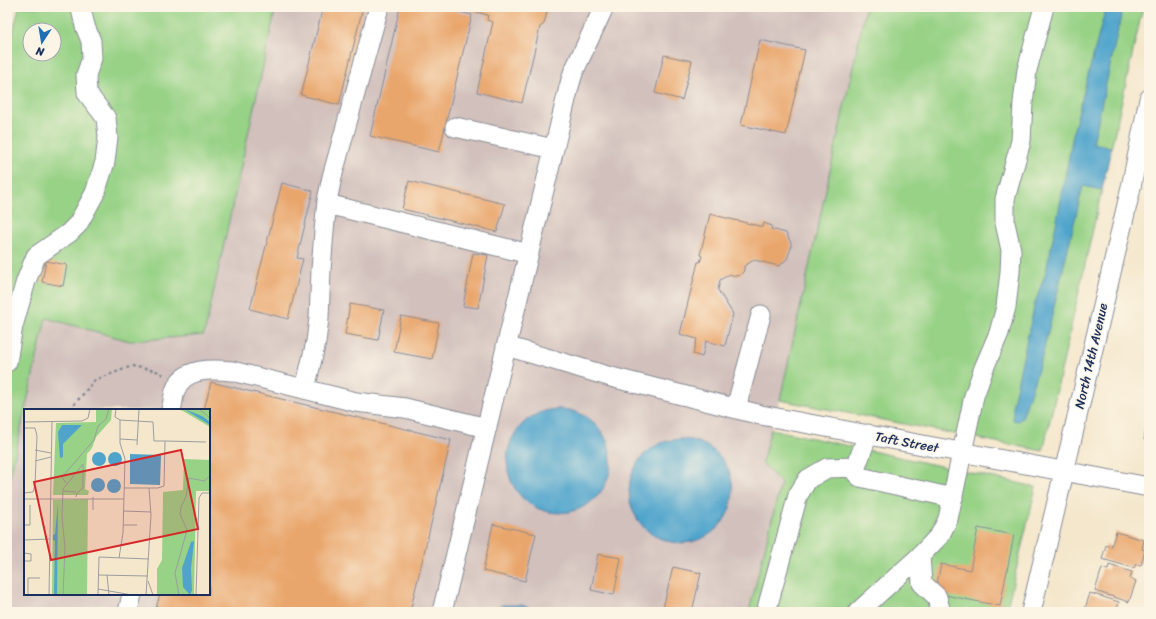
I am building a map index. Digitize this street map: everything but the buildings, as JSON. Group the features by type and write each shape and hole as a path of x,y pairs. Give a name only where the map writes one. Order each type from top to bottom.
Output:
{"street":[{"path":"7,362 12,326 26,281 36,256 69,233 78,224 95,193 105,162 108,137 106,118 87,93 86,75 92,58 91,41 85,26 82,7"},
{"path":"305,389 316,342 327,204 332,177 379,7"},
{"path":"442,612 573,73 604,7"},
{"path":"858,612 920,556 940,535 948,519 974,396 984,368 1000,333 1006,307 1011,250 1005,223 1005,199 1021,141 1023,103 1027,70 1044,7"},
{"name":"North 14th Avenue","path":"1031,612 1064,472 1143,163 1149,99"},
{"path":"455,127 554,149"},
{"path":"327,204 529,254"},
{"path":"736,408 762,315"},
{"name":"Taft Street","path":"506,346 611,377 762,414 1149,487"},
{"path":"172,409 176,390 184,379 196,371 212,369 232,371 356,402 405,408 487,428"},
{"path":"858,472 868,434"},
{"path":"766,612 798,495 808,479 827,468 858,472 953,498"},
{"path":"920,556 922,583 937,597 940,609 937,612"},
{"path":"128,612 132,595"}],"path":[{"path":"72,409 72,407 95,380 132,366 160,372 176,390"}],"shaded area":[{"path":"276,7 866,7 780,400 762,463 782,483 749,612 7,612 7,490 24,415 24,595 210,595 210,409 25,409 46,318 130,341 204,335"}],"green space":[{"path":"19,7 276,7 204,335 130,341 46,318 25,409 24,409 24,415 7,490 7,59"},
{"path":"866,7 1143,7 1043,451 780,400"},
{"path":"771,429 1036,487 1006,612 749,612 781,483 762,463"}],"water":[{"path":"1106,7 1123,7 1093,143 1111,147 1102,190 1083,186 1042,357 1022,418 1018,421 1013,420 1013,403 1035,303 1045,275 1074,129"},
{"path":"559,409 579,413 588,417 596,424 603,432 607,441 611,461 607,481 603,490 596,498 588,505 579,509 559,513 539,509 530,505 522,498 515,490 511,481 507,461 511,441 515,432 522,424 530,417 539,413"},
{"path":"681,439 701,443 710,447 718,454 725,462 729,471 733,491 729,511 725,520 718,528 710,535 701,539 681,543 661,539 652,535 644,528 637,520 633,511 629,491 633,471 637,462 644,454 652,447 661,443"},
{"path":"503,605 522,605 540,612 485,612"}]}
